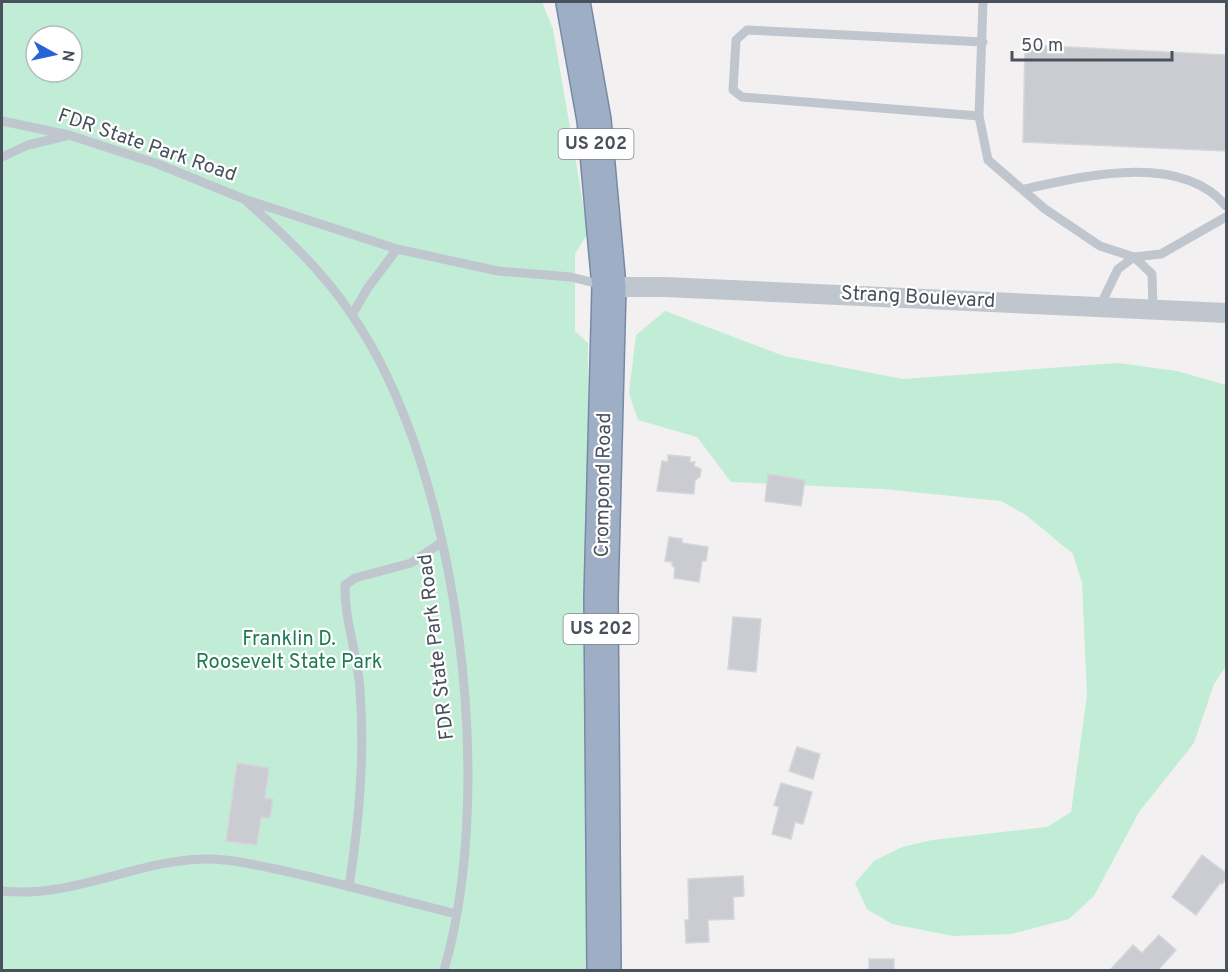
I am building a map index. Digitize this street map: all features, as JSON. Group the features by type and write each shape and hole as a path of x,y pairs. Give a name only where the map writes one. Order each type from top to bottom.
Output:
{"highway":[{"name":"Crompond Road","path":"573,2 594,120 609,287 601,598 604,970"}],"street":[{"name":"Strang Boulevard","path":"609,287 665,286 1227,313"}],"lane":[{"path":"983,2 979,116 988,160 1045,209 1100,246 1134,256 1161,254 1227,217"},
{"path":"979,116 742,97 733,90 736,40 747,30 983,42"},
{"name":"FDR State Park Road","path":"2,122 69,135 158,164 244,198 397,249 498,271 571,277 609,287"},
{"path":"2,157 28,145 69,135"},
{"path":"1024,189 1096,175 1143,173 1161,175 1202,186 1218,196 1227,206"},
{"name":"FDR State Park Road","path":"244,198 302,253 352,315 401,408 423,468 442,542 457,627 468,754 467,817 457,915 444,970"},
{"path":"352,315 367,288 397,249"},
{"path":"1100,306 1118,268 1134,256"},
{"path":"1134,256 1152,274 1153,309"},
{"path":"349,887 360,809 363,749 360,687 345,585 355,578 411,563 442,542"},
{"path":"2,891 49,891 155,865 204,859 296,873 457,915"}],"green space":[{"name":"Franklin D. Roosevelt State Park","path":"2,2 542,2 553,29 588,233 575,254 575,331 588,343 588,970 2,970"},
{"path":"665,311 784,356 903,379 1118,363 1177,371 1226,385 1226,666 1214,684 1194,743 1139,812 1094,896 1069,919 1011,934 953,936 892,924 867,909 855,883 874,861 902,847 932,840 1047,827 1071,812 1087,695 1082,583 1073,554 1026,515 1001,501 883,489 731,482 697,437 638,420 629,393 636,335"}],"building":[{"path":"1028,45 1226,55 1226,151 1023,142 1025,48"},
{"path":"668,455 690,457 690,462 695,462 694,466 701,469 700,477 695,480 694,494 657,491 662,461 668,462"},
{"path":"768,474 805,480 801,506 765,501"},
{"path":"669,537 682,539 682,543 708,547 706,561 702,561 699,582 674,578 675,567 672,566 672,562 665,561"},
{"path":"733,617 761,619 756,672 728,669"},
{"path":"797,747 820,754 813,779 789,771"},
{"path":"237,763 269,768 265,798 273,799 270,818 261,817 257,845 226,841"},
{"path":"781,783 812,792 803,824 795,822 791,839 772,834 779,807 774,805"},
{"path":"1202,855 1226,873 1226,878 1196,915 1172,897"},
{"path":"743,876 744,896 733,897 734,919 708,920 709,942 686,943 685,920 689,920 688,879"},
{"path":"1159,935 1176,950 1158,970 1110,970 1133,945 1142,953"},
{"path":"869,959 894,959 894,970 869,970"}]}
